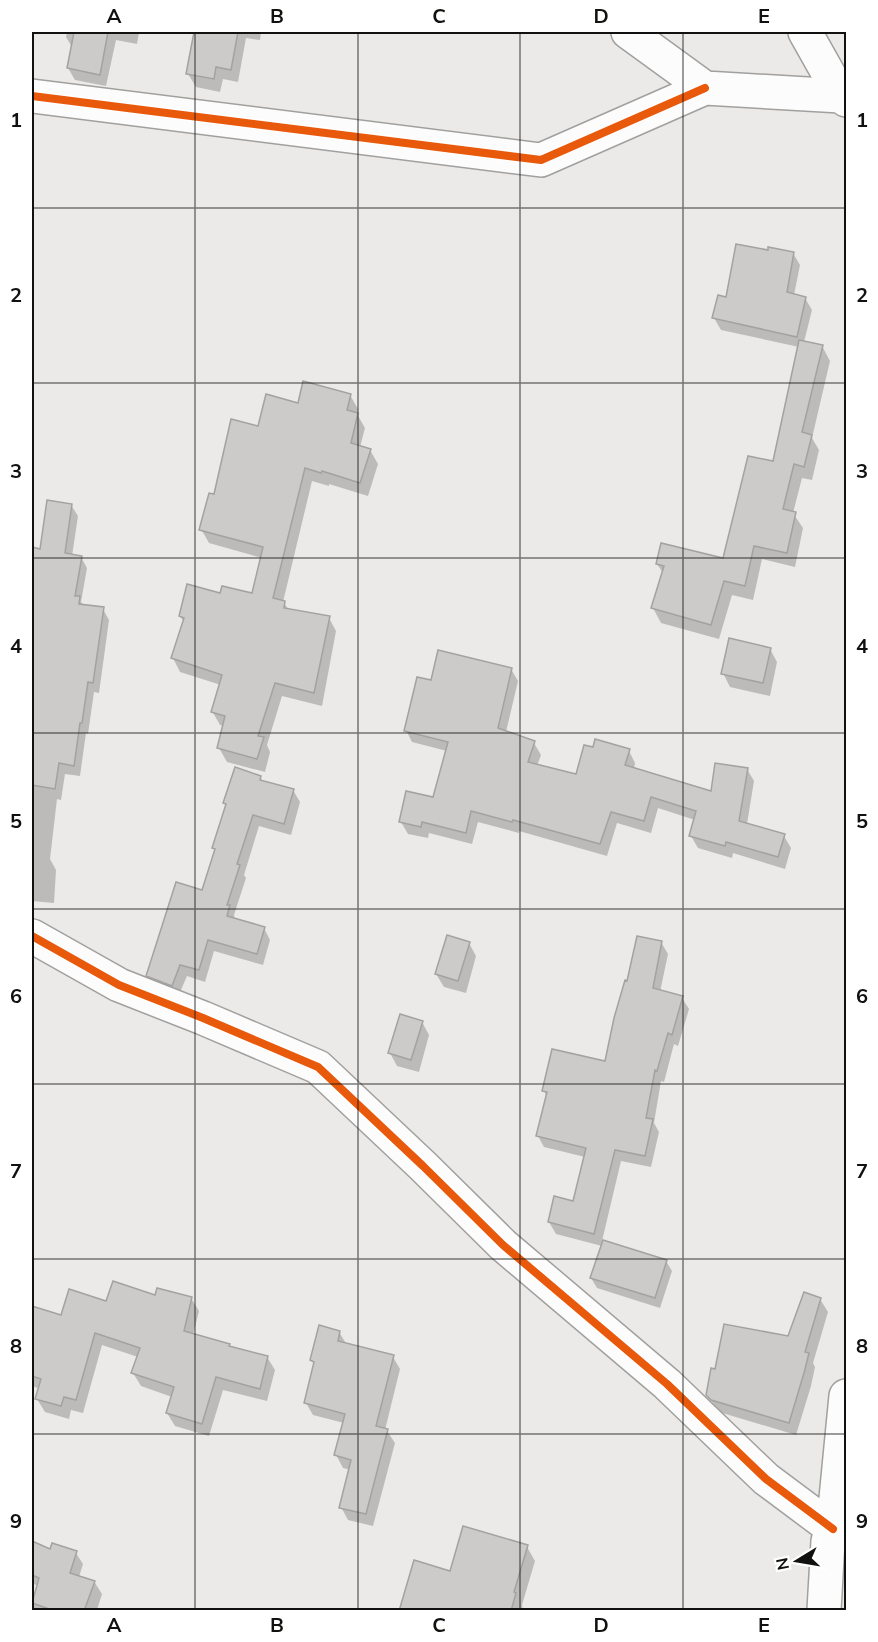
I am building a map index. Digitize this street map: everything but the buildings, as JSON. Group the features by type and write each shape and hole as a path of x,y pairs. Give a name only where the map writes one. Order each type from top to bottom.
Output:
{"street":[{"path":"628,32 705,88"},
{"path":"805,32 844,98"},
{"path":"32,96 542,160 705,88 844,98"},
{"path":"32,936 119,985 318,1067 503,1245 667,1384 766,1479 833,1528"},
{"path":"824,1611 828,1541 833,1528 846,1396"}],"cycle path":[{"path":"32,96 541,160 705,88"},
{"path":"32,936 119,985 318,1067 503,1245 667,1384 766,1479 833,1529"}]}
